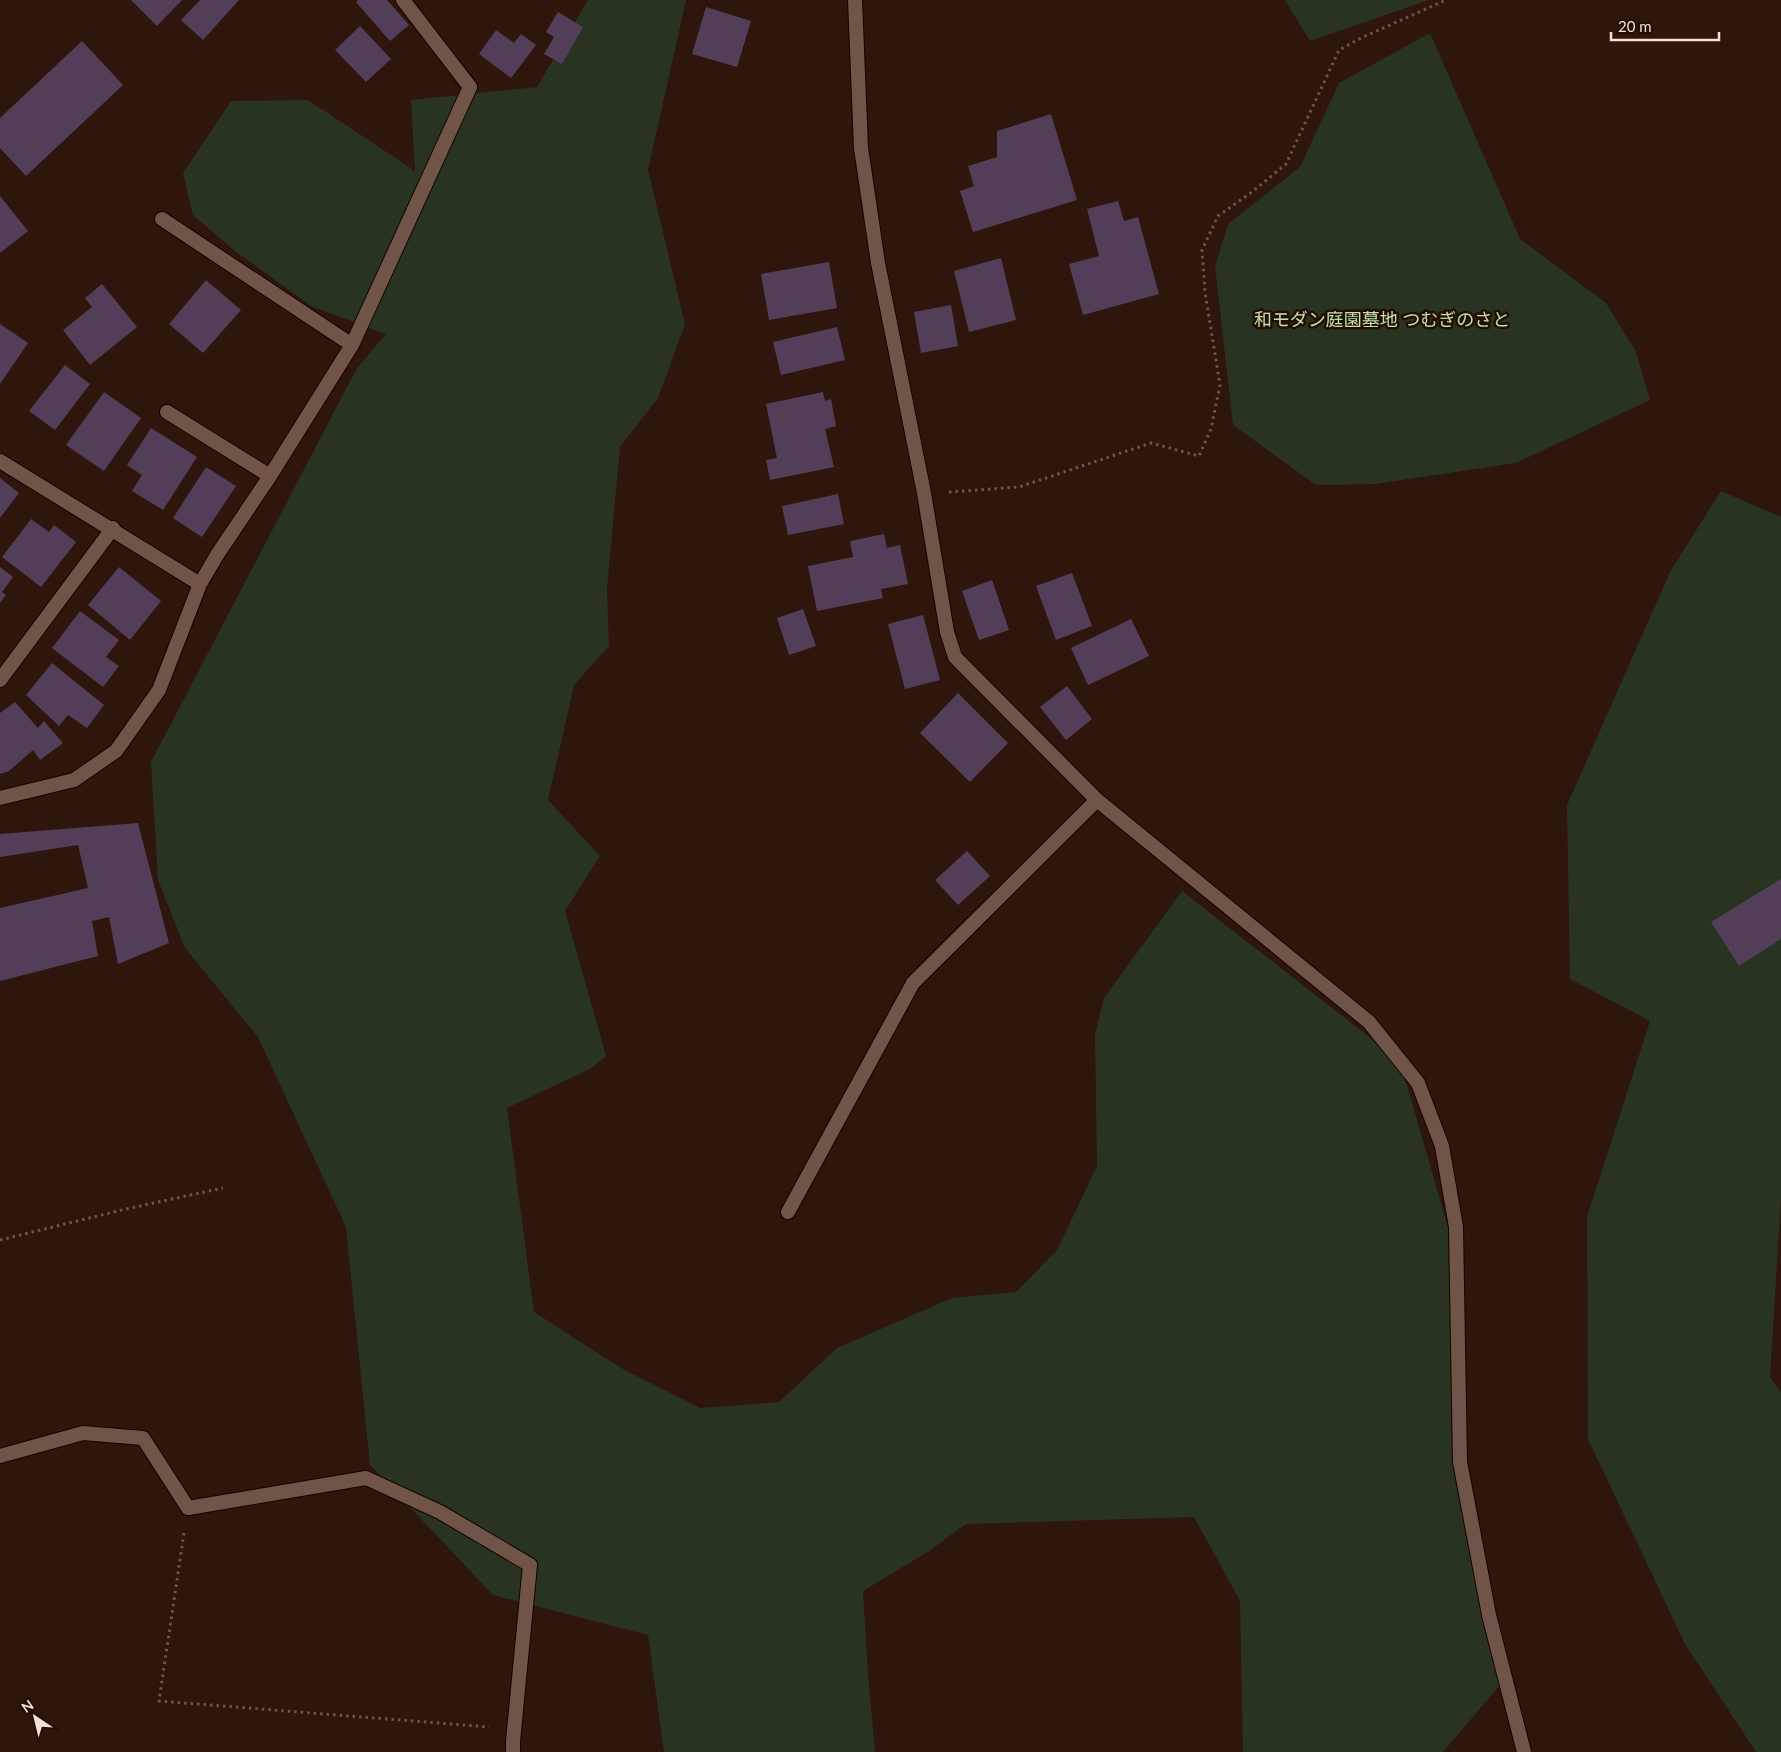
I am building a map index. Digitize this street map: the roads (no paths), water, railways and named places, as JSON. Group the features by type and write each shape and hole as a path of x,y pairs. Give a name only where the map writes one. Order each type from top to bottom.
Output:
{"street":[{"path":"0,798 74,780 116,751 159,690 200,584 352,345 470,87 403,0"},
{"path":"855,0 861,148 878,263 924,494 947,632 954,657 1097,800 1369,1022 1418,1083 1442,1146 1456,1227 1460,1462 1489,1615 1524,1752"},
{"path":"162,219 352,345"},
{"path":"167,412 270,476"},
{"path":"0,461 112,528 200,584"},
{"path":"0,680 112,528"},
{"path":"788,1212 913,984 1097,800"},
{"path":"0,1456 83,1433 143,1438 188,1508 366,1478 440,1512 530,1565 514,1729 514,1752"}],"park label":[{"name":"和モダン庭園墓地 つむぎのさと","path":"1382,320"}]}
